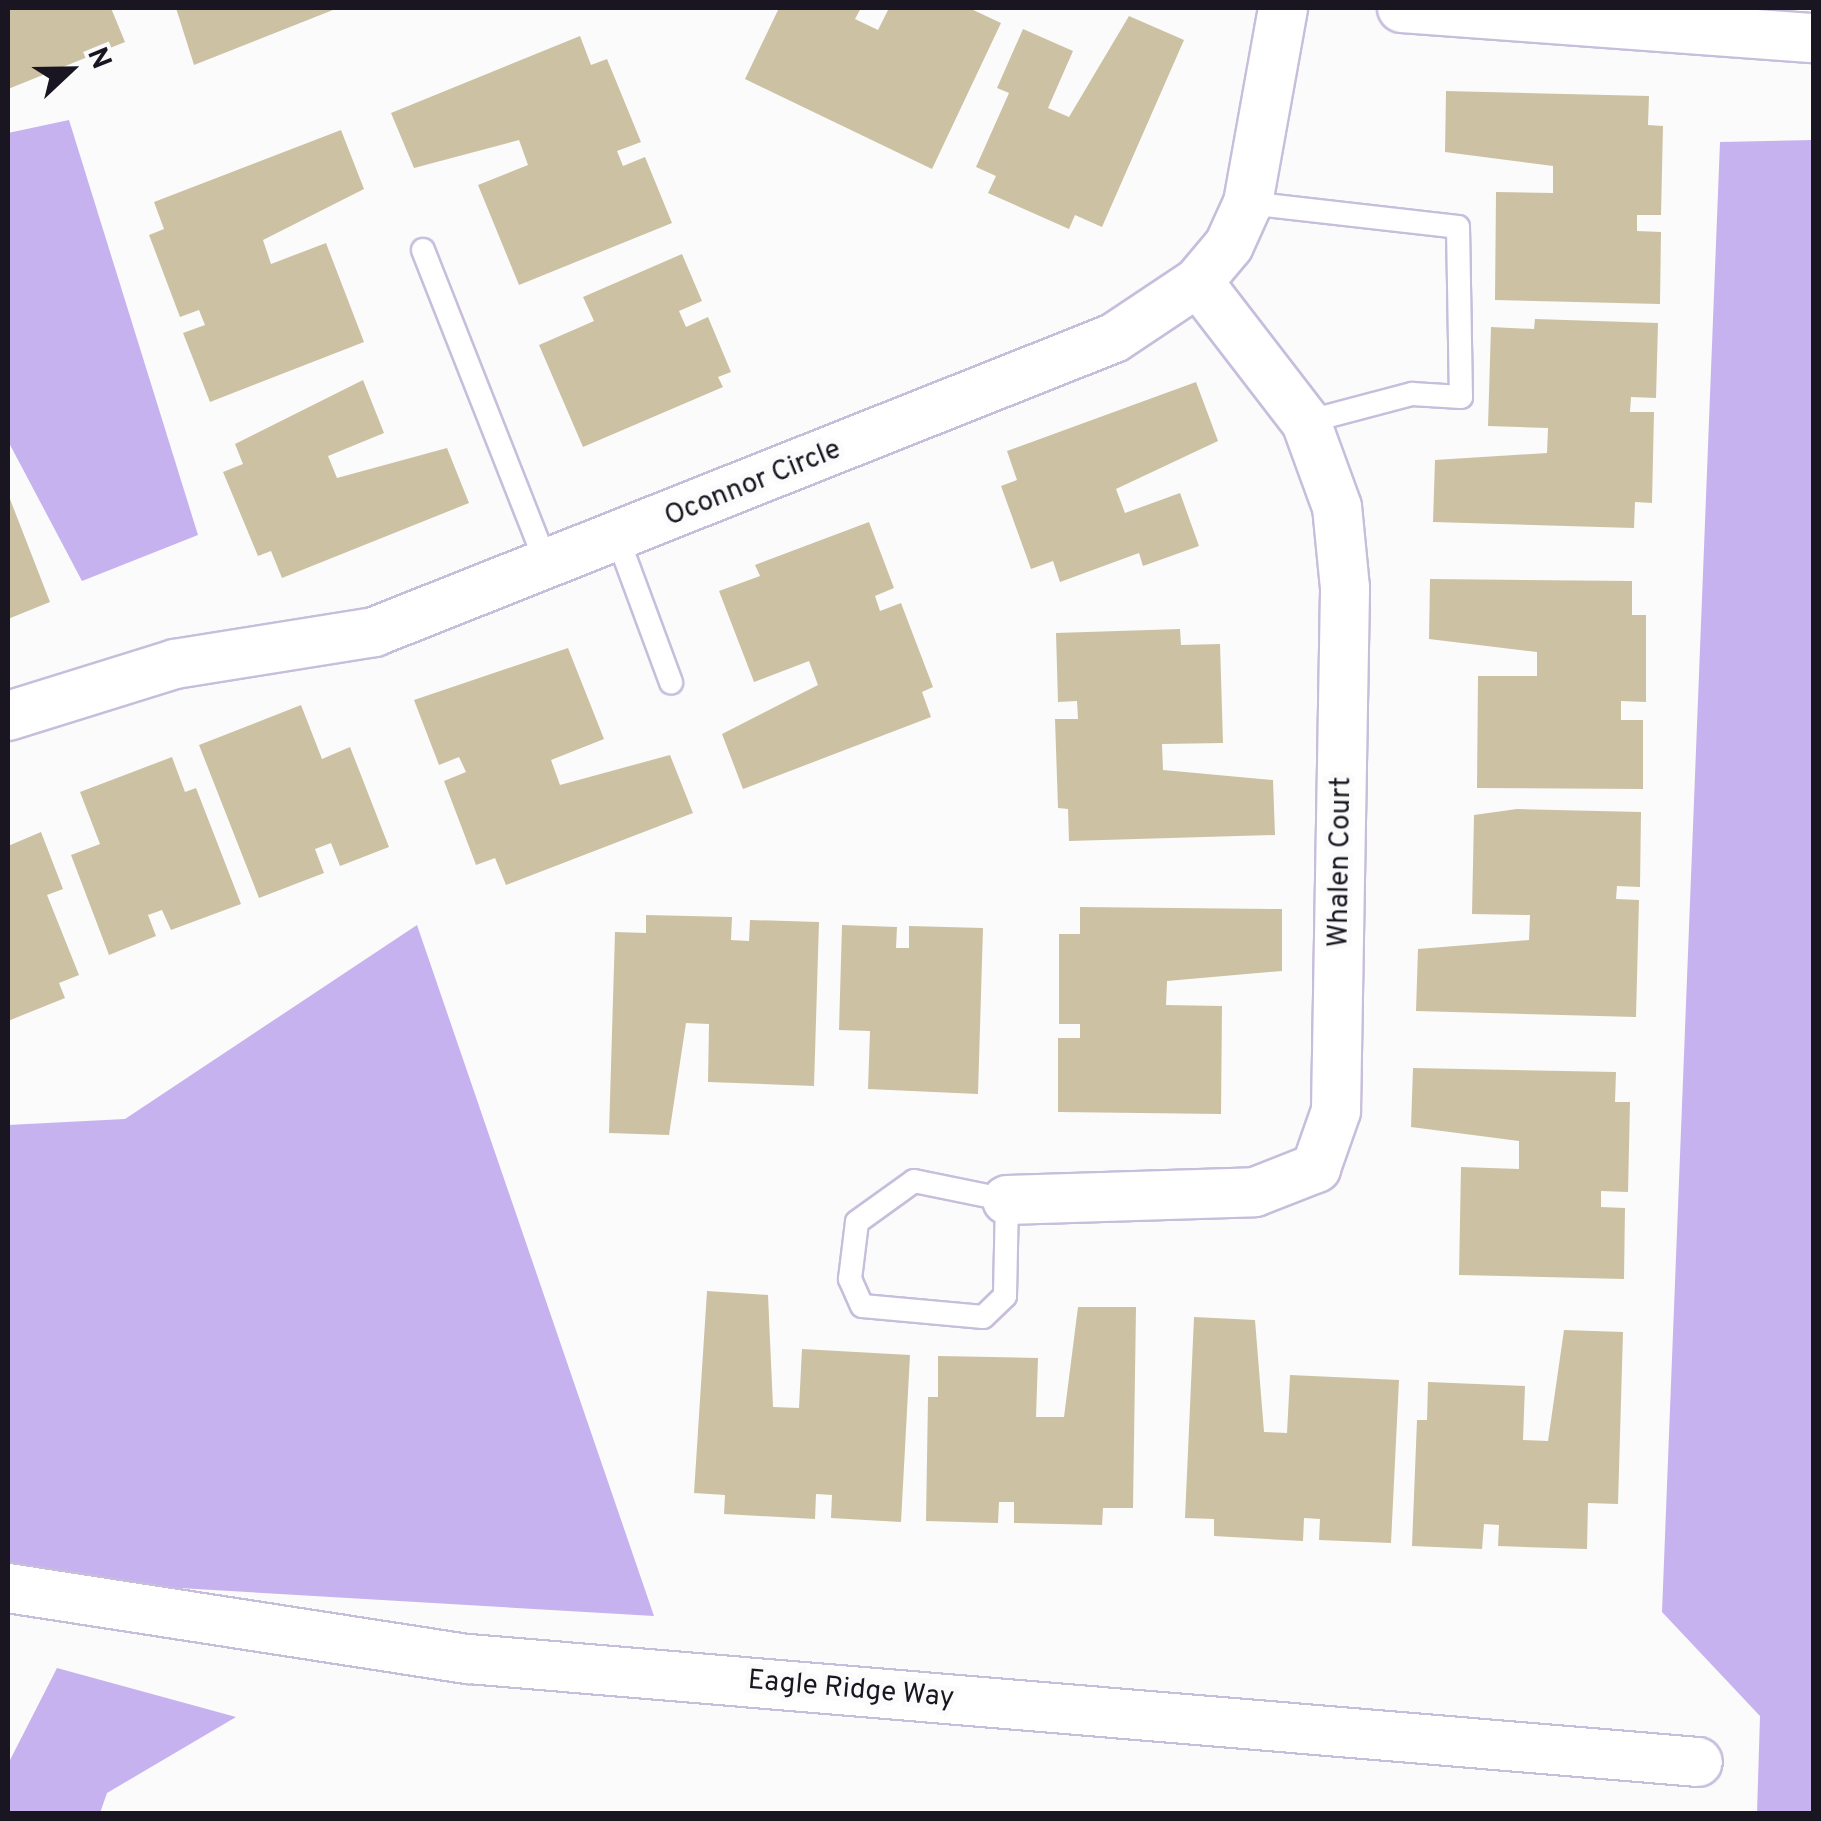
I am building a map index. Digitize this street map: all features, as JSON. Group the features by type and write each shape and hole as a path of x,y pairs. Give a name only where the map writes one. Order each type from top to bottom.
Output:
{"street":[{"name":"Oconnor Circle","path":"8,716 176,664 374,632 548,567 1114,338 1198,282 1248,204 1282,8"},
{"path":"1402,8 1814,38"},
{"name":"Whalen Court","path":"1007,1200 1255,1192 1316,1168 1336,1111 1345,588 1336,507 1306,422 1198,282"},
{"name":"Eagle Ridge Way","path":"8,1588 469,1659 1698,1762"}],"lane":[{"path":"1248,204 1458,227 1461,397 1412,394 1306,422"},
{"path":"422,250 548,567"},
{"path":"618,538 670,682"},
{"path":"914,1182 1007,1200 1005,1296 983,1317 862,1306 850,1278 857,1222 914,1182"}],"shaded area":[{"path":"69,120 198,535 82,581 8,441 8,133"},
{"path":"1813,140 1814,1813 1757,1814 1760,1716 1662,1612 1720,142"},
{"path":"417,925 654,1616 8,1578 8,1125 125,1119"},
{"path":"57,1668 236,1717 107,1793 100,1813 8,1813 8,1764"}],"building":[{"path":"111,8 125,42 8,89 8,9"},
{"path":"176,8 338,8 194,65"},
{"path":"779,8 861,8 855,19 878,30 889,8 969,8 1001,23 932,169 745,79"},
{"path":"1129,16 1184,40 1102,227 1075,215 1069,229 988,193 996,176 976,167 1009,93 997,88 1023,29 1073,51 1048,108 1069,117"},
{"path":"580,36 591,65 607,59 641,142 617,151 623,166 645,157 672,223 519,285 478,185 528,165 519,140 414,168 391,113"},
{"path":"1446,91 1649,96 1648,125 1663,126 1661,215 1637,215 1637,231 1661,232 1660,304 1495,300 1496,192 1553,193 1553,166 1445,152"},
{"path":"341,130 364,189 263,240 271,264 326,243 364,342 210,402 183,333 205,325 199,310 180,317 149,235 164,229 154,202"},
{"path":"682,254 702,301 679,311 686,327 708,317 731,372 718,377 723,387 583,447 539,345 594,321 583,297"},
{"path":"1535,319 1658,323 1656,398 1631,397 1630,412 1654,412 1652,503 1635,502 1634,528 1433,522 1435,460 1547,453 1548,428 1488,426 1491,327 1534,329"},
{"path":"363,380 384,433 328,456 337,478 447,448 469,503 282,578 271,551 258,556 223,472 243,464 235,444"},
{"path":"1196,382 1218,441 1116,489 1125,513 1180,493 1199,546 1143,566 1139,553 1060,582 1053,561 1031,569 1001,486 1017,480 1007,451"},
{"path":"8,494 50,602 8,619"},
{"path":"869,522 894,588 875,596 880,611 901,603 933,687 922,692 931,717 743,789 722,734 818,685 809,661 754,682 719,591 760,576 755,565"},
{"path":"1430,579 1632,581 1632,615 1646,615 1646,702 1621,701 1621,720 1643,720 1643,789 1477,788 1478,676 1537,676 1537,652 1429,639"},
{"path":"1180,629 1181,645 1220,644 1223,743 1162,744 1163,770 1273,780 1275,835 1069,841 1068,809 1058,808 1055,719 1078,719 1077,701 1058,702 1056,633"},
{"path":"568,648 604,739 551,760 560,785 670,755 693,813 506,885 495,858 476,865 444,781 466,772 459,757 439,765 414,700"},
{"path":"301,705 322,759 350,747 389,847 340,866 331,843 315,849 324,873 259,898 199,745"},
{"path":"172,757 185,792 196,788 241,904 171,930 162,910 148,915 156,936 109,955 71,855 100,844 80,792"},
{"path":"1517,809 1641,812 1640,887 1617,886 1616,899 1639,900 1636,1017 1416,1011 1418,949 1529,940 1530,915 1472,914 1474,815"},
{"path":"41,832 63,889 47,895 79,975 59,983 65,998 8,1021 8,846"},
{"path":"1080,907 1282,909 1282,971 1167,981 1166,1005 1222,1006 1221,1114 1058,1112 1058,1038 1080,1038 1080,1024 1059,1024 1059,934 1080,934"},
{"path":"646,915 732,917 731,940 749,941 750,920 819,922 814,1086 708,1082 709,1024 686,1023 669,1135 609,1133 615,932 646,933"},
{"path":"842,925 897,927 896,948 909,948 909,926 983,928 978,1094 868,1089 870,1031 839,1030"},
{"path":"1413,1068 1616,1072 1615,1102 1630,1102 1628,1192 1601,1191 1601,1207 1625,1208 1624,1279 1459,1275 1461,1167 1519,1169 1519,1141 1411,1127"},
{"path":"707,1291 768,1295 773,1407 799,1408 802,1349 910,1355 901,1522 831,1518 832,1495 816,1494 815,1519 724,1514 725,1495 694,1493"},
{"path":"1078,1307 1136,1307 1133,1508 1103,1508 1102,1525 1014,1523 1014,1502 999,1502 998,1523 926,1521 928,1397 938,1397 938,1356 1038,1358 1036,1417 1064,1417"},
{"path":"1194,1317 1255,1320 1264,1432 1287,1433 1290,1375 1399,1380 1391,1543 1319,1540 1320,1519 1304,1518 1303,1541 1214,1536 1214,1519 1185,1518"},
{"path":"1564,1330 1623,1332 1618,1504 1588,1503 1587,1549 1498,1546 1499,1525 1484,1524 1482,1549 1412,1546 1417,1420 1427,1420 1428,1382 1525,1386 1523,1440 1548,1441"}]}
